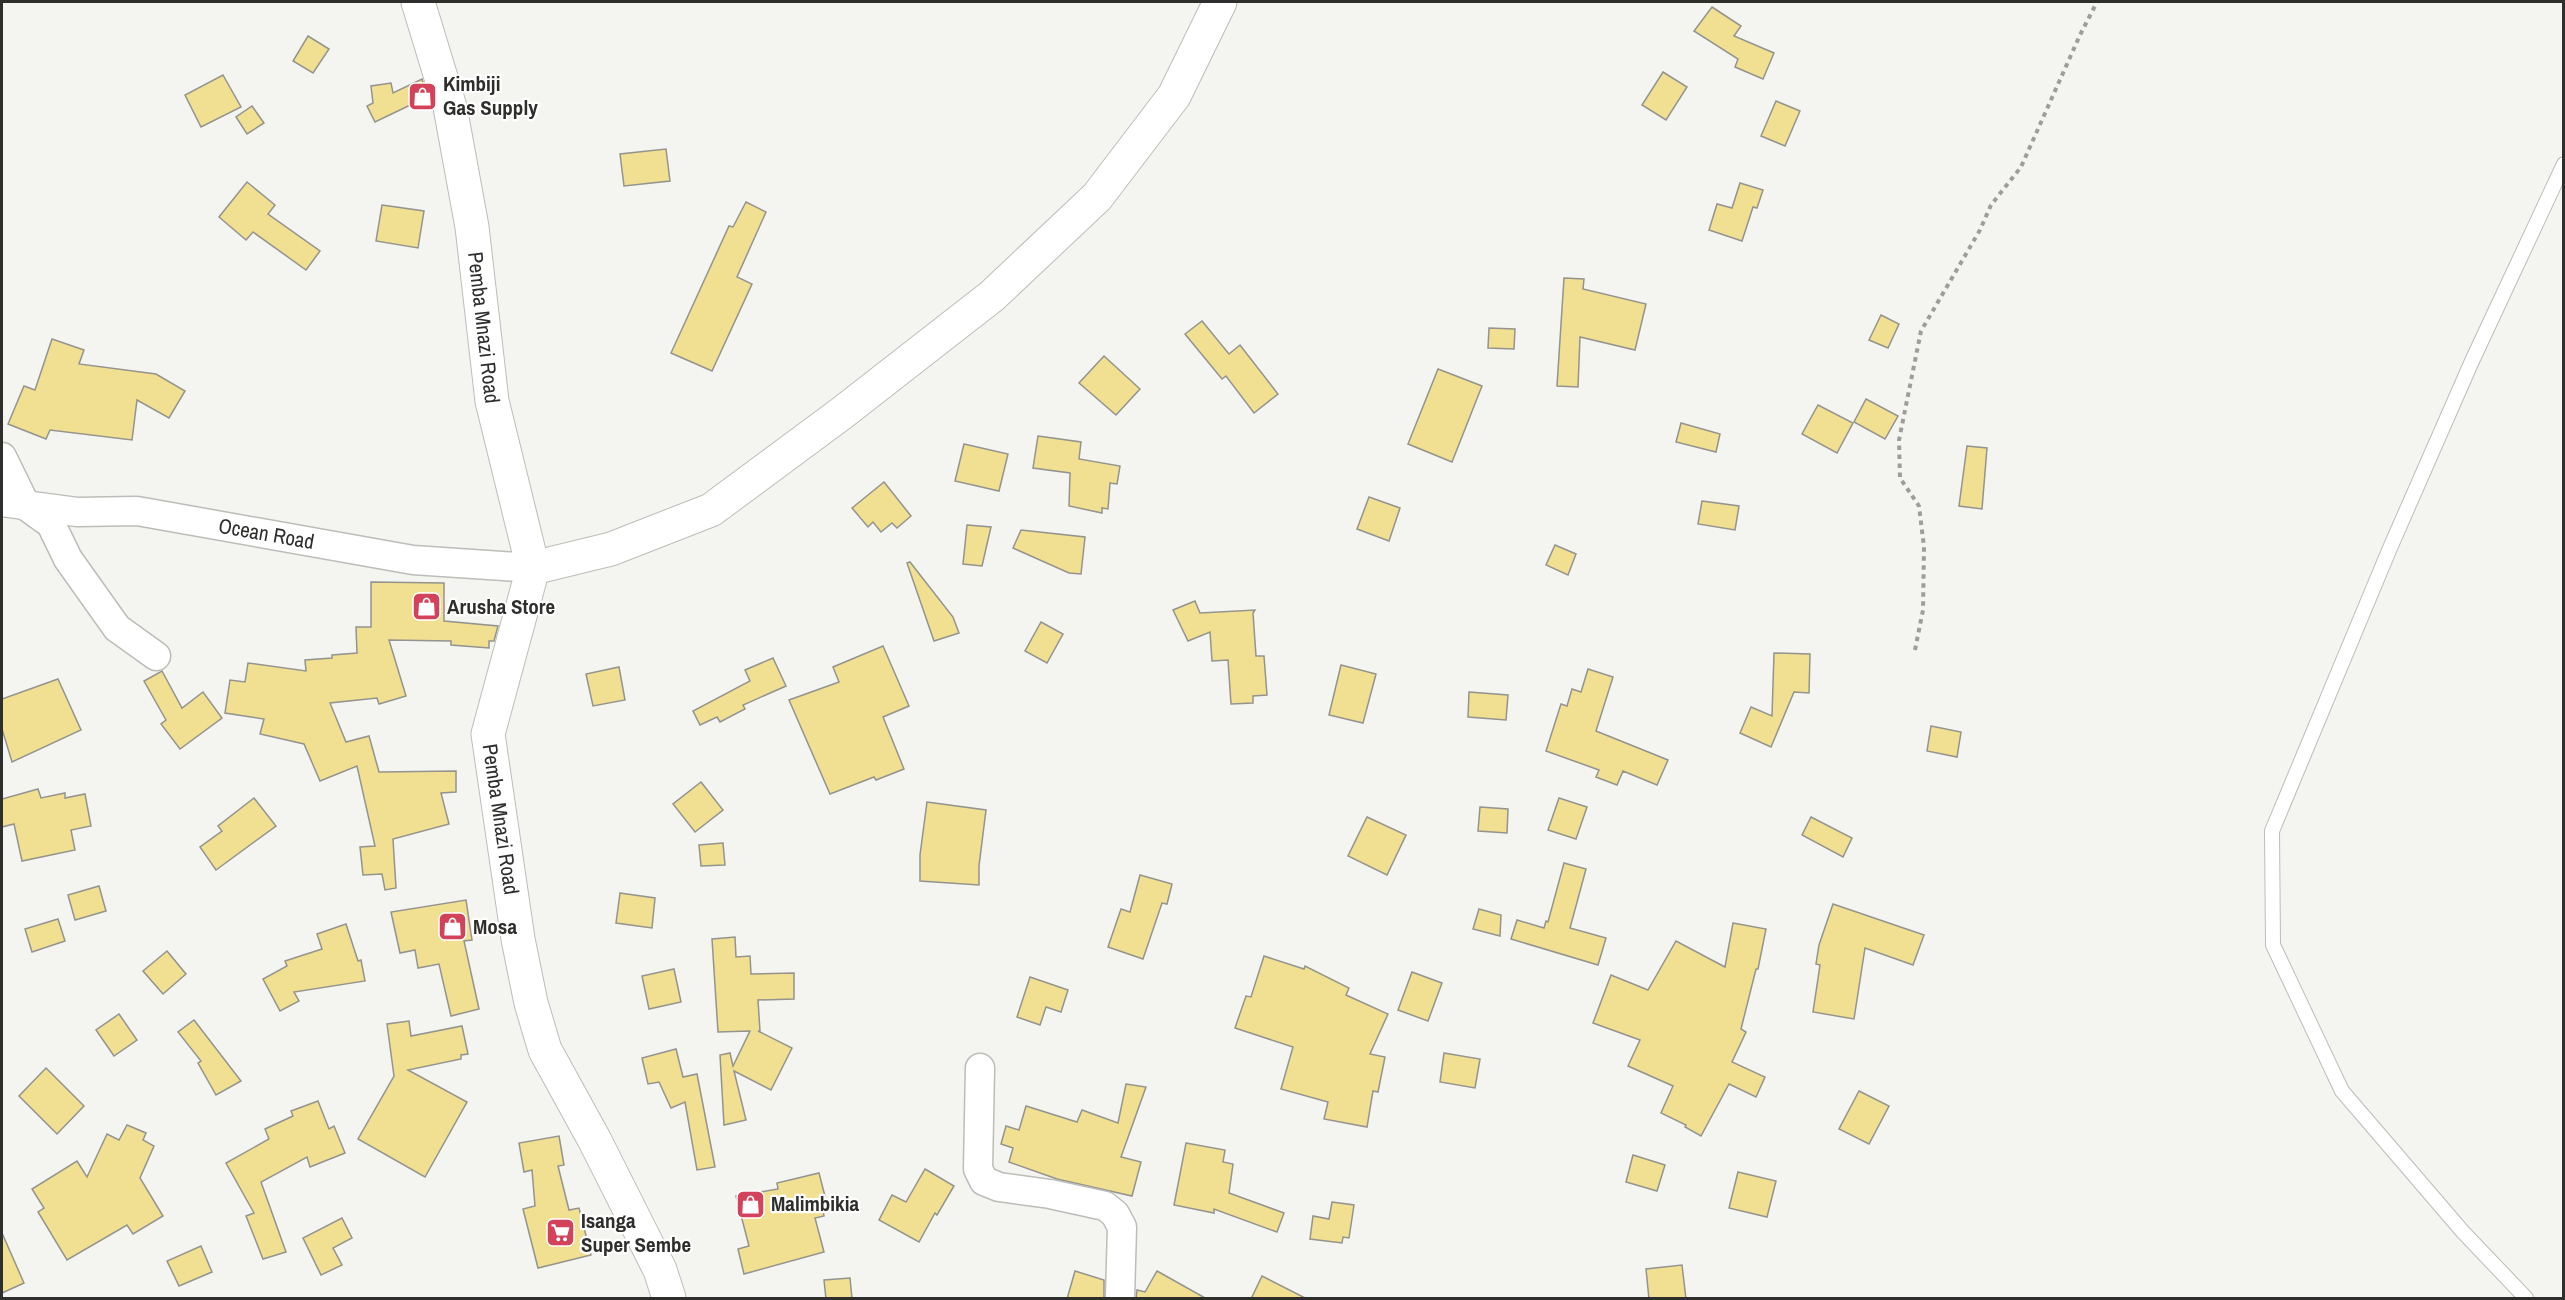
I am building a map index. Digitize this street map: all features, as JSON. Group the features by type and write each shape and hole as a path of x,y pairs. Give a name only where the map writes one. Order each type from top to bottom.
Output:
{"main road":[{"name":"Pemba Mnazi Road","path":"418,2 450,107 472,227 492,401 532,568 488,734 518,939 531,1004 545,1050 594,1139 660,1270 669,1299"},
{"path":"532,568 611,549 711,510 842,413 992,296 1097,197 1174,96 1221,2"}],"street":[{"path":"2,458 14,504 51,524 68,559 117,628 156,656"},
{"name":"Ocean Road","path":"14,504 77,512 137,511 413,560 532,568"},
{"path":"980,1068 978,1169 984,1181 999,1187 1050,1194 1106,1206 1115,1214 1122,1227 1120,1299"}],"lane":[{"path":"2526,1299 2463,1232 2342,1091 2273,945 2272,831 2390,548 2472,361 2564,164"}],"path":[{"path":"1916,650 1923,610 1924,547 1920,506 1900,478 1899,440 1921,331 1980,230 1991,205 2021,167 2052,103 2080,34 2097,2"}],"building":[{"path":"1712,7 1741,26 1734,36 1774,53 1763,79 1735,67 1738,59 1694,31"},
{"path":"308,36 329,49 313,73 293,61"},
{"path":"1663,72 1687,87 1666,120 1642,105"},
{"path":"223,75 241,107 201,127 185,95"},
{"path":"422,79 427,97 375,122 367,106 373,103 371,86 391,83 393,93"},
{"path":"1776,101 1800,111 1785,146 1761,136"},
{"path":"252,106 264,123 247,134 236,117"},
{"path":"666,149 670,181 624,186 620,154"},
{"path":"247,182 275,205 268,214 320,251 306,270 253,232 246,240 219,217"},
{"path":"1740,183 1763,190 1757,208 1753,207 1742,241 1709,230 1717,204 1732,208"},
{"path":"746,202 766,212 737,277 752,284 712,371 671,353 729,226 733,227"},
{"path":"382,205 424,211 418,248 376,241"},
{"path":"1564,278 1584,279 1583,289 1646,304 1635,350 1580,337 1578,387 1557,386"},
{"path":"1881,315 1899,324 1888,348 1869,340"},
{"path":"1202,321 1229,354 1240,345 1278,394 1254,413 1226,376 1222,379 1185,334"},
{"path":"1489,328 1515,329 1514,349 1488,348"},
{"path":"52,339 84,350 79,364 156,374 185,391 169,418 137,400 132,440 50,430 46,439 8,424 24,386 35,390"},
{"path":"1104,356 1140,389 1116,415 1079,383"},
{"path":"1438,369 1482,386 1452,462 1408,444"},
{"path":"1866,399 1898,416 1885,439 1854,422"},
{"path":"1818,405 1853,423 1837,453 1802,434"},
{"path":"1681,423 1720,434 1716,452 1676,442"},
{"path":"1038,436 1081,442 1079,459 1120,466 1117,484 1110,483 1108,509 1102,508 1102,513 1069,506 1070,473 1033,468"},
{"path":"964,444 1008,454 999,491 955,481"},
{"path":"1967,446 1987,448 1982,509 1959,506"},
{"path":"884,482 911,516 897,528 892,523 881,532 873,522 868,527 852,508"},
{"path":"1369,497 1400,508 1389,541 1357,529"},
{"path":"1702,501 1739,506 1735,530 1698,524"},
{"path":"967,525 991,527 982,566 963,564"},
{"path":"1021,530 1085,537 1081,574 1069,573 1013,548"},
{"path":"1555,545 1576,554 1568,575 1546,565"},
{"path":"910,562 953,617 959,633 934,641 907,563"},
{"path":"371,582 444,583 444,621 498,626 494,641 489,641 489,648 451,645 451,641 389,640 406,696 379,704 377,698 330,703 346,742 369,736 379,772 456,771 456,792 441,793 449,824 393,839 396,888 385,890 382,874 363,875 360,847 375,846 357,766 320,781 304,744 260,734 264,719 225,713 230,680 245,682 248,663 306,671 305,660 357,653 356,627 371,627"},
{"path":"1195,601 1200,613 1255,610 1253,613 1256,656 1264,656 1267,695 1253,696 1253,703 1231,704 1228,660 1212,661 1210,632 1188,641 1173,610"},
{"path":"1041,622 1063,634 1047,663 1025,651"},
{"path":"883,646 909,706 883,717 904,769 876,780 874,777 830,794 789,700 839,682 833,667"},
{"path":"1774,653 1810,654 1809,693 1794,692 1771,747 1740,733 1751,707 1772,716"},
{"path":"773,658 786,686 743,705 745,709 720,722 717,717 700,725 693,711 750,681 745,670"},
{"path":"1341,665 1376,674 1363,723 1329,715"},
{"path":"619,667 625,700 593,706 586,674"},
{"path":"1588,669 1613,677 1596,731 1668,760 1657,785 1623,771 1617,785 1596,777 1599,770 1546,751 1561,704 1567,706 1572,689 1581,692"},
{"path":"162,671 182,708 203,692 222,718 180,749 161,724 166,720 144,681"},
{"path":"58,679 81,730 12,762 2,729 2,699"},
{"path":"1469,692 1508,695 1506,720 1468,717"},
{"path":"1931,726 1961,732 1957,757 1927,751"},
{"path":"701,782 723,810 695,832 673,804"},
{"path":"38,789 41,798 65,793 65,798 85,794 91,826 71,830 75,850 22,861 14,824 2,827 2,799"},
{"path":"254,798 276,826 216,870 200,847 222,831 218,826"},
{"path":"1559,798 1587,807 1576,839 1548,830"},
{"path":"927,802 986,810 979,885 920,881 920,855"},
{"path":"1480,807 1508,809 1507,833 1478,831"},
{"path":"1367,817 1406,835 1387,875 1348,856"},
{"path":"1811,817 1852,838 1843,857 1802,835"},
{"path":"723,843 725,865 701,866 699,845"},
{"path":"1564,863 1586,869 1570,928 1606,938 1598,965 1511,939 1517,920 1544,928 1546,921 1548,922"},
{"path":"1140,875 1172,884 1167,904 1162,903 1143,959 1108,947 1121,909 1130,912"},
{"path":"99,886 106,911 75,920 68,895"},
{"path":"620,893 655,898 652,928 616,923"},
{"path":"466,900 472,940 464,941 479,1009 451,1016 439,964 418,968 415,950 400,953 391,912"},
{"path":"1833,904 1924,935 1913,965 1865,948 1854,1019 1813,1012 1820,965 1816,964 1819,945"},
{"path":"1479,909 1501,915 1500,936 1473,929"},
{"path":"58,919 65,941 32,952 25,929"},
{"path":"1733,923 1766,929 1758,969 1756,969 1741,1029 1746,1032 1732,1062 1765,1077 1756,1097 1729,1084 1701,1136 1685,1127 1686,1125 1661,1113 1673,1086 1628,1066 1640,1040 1593,1023 1611,975 1648,990 1676,941 1725,967"},
{"path":"346,924 358,961 361,960 365,981 294,992 299,1001 280,1011 263,979 287,966 285,961 322,949 317,934"},
{"path":"735,937 736,957 750,956 751,974 794,973 794,999 758,1000 760,1031 758,1031 792,1048 771,1090 734,1071 746,1120 724,1125 720,1055 730,1053 733,1066 750,1031 718,1032 712,939"},
{"path":"167,951 186,974 163,994 143,971"},
{"path":"1264,956 1304,969 1305,966 1349,988 1346,995 1388,1014 1370,1054 1385,1057 1378,1092 1373,1091 1367,1127 1324,1119 1328,1102 1281,1089 1293,1047 1235,1028 1246,996 1251,997"},
{"path":"674,969 681,1002 649,1009 642,976"},
{"path":"1412,972 1442,983 1428,1021 1398,1010"},
{"path":"1030,977 1068,990 1061,1012 1046,1007 1040,1025 1017,1017"},
{"path":"119,1014 137,1040 114,1056 96,1030"},
{"path":"194,1020 241,1081 216,1095 198,1063 201,1061 178,1032"},
{"path":"409,1021 411,1036 462,1026 468,1054 461,1055 461,1059 408,1070 467,1102 425,1177 358,1139 394,1076 387,1024"},
{"path":"676,1049 683,1077 697,1074 715,1167 697,1170 685,1102 671,1108 659,1082 648,1084 642,1058"},
{"path":"1444,1053 1480,1059 1475,1088 1440,1082"},
{"path":"46,1068 84,1106 57,1134 19,1096"},
{"path":"1126,1084 1146,1087 1121,1157 1141,1162 1132,1196 1057,1179 1009,1162 1013,1148 1001,1144 1006,1126 1019,1130 1026,1106 1077,1122 1082,1110 1118,1123"},
{"path":"1859,1091 1889,1106 1869,1144 1839,1129"},
{"path":"318,1101 329,1129 334,1126 345,1153 310,1167 307,1157 261,1182 286,1252 263,1259 246,1216 254,1213 226,1163 269,1139 265,1129 293,1116 291,1111"},
{"path":"127,1125 146,1133 143,1140 154,1146 140,1178 163,1216 133,1234 127,1225 67,1260 38,1212 44,1208 32,1189 77,1161 87,1177 107,1134 119,1140"},
{"path":"559,1136 564,1165 558,1166 569,1210 579,1208 591,1255 538,1268 523,1209 535,1206 532,1170 524,1172 519,1143"},
{"path":"1186,1143 1225,1150 1223,1162 1233,1164 1229,1193 1284,1213 1277,1232 1214,1209 1214,1213 1174,1205"},
{"path":"1633,1155 1665,1165 1657,1191 1626,1182"},
{"path":"925,1169 954,1186 937,1215 935,1213 919,1242 879,1220 892,1195 906,1202"},
{"path":"1738,1172 1776,1181 1767,1217 1729,1208"},
{"path":"819,1173 826,1200 821,1201 824,1216 815,1218 824,1252 744,1274 738,1249 749,1246 736,1196 778,1189 777,1183"},
{"path":"1332,1202 1354,1205 1349,1238 1343,1237 1342,1243 1310,1239 1313,1216 1329,1219"},
{"path":"342,1218 352,1238 333,1248 342,1265 321,1275 303,1238"},
{"path":"2,1233 24,1283 2,1293"},
{"path":"201,1246 212,1272 179,1286 167,1261"},
{"path":"1682,1265 1686,1299 1649,1299 1646,1269"},
{"path":"1075,1271 1104,1280 1104,1299 1067,1299"},
{"path":"1157,1271 1207,1299 1136,1299 1137,1290 1145,1292"},
{"path":"1262,1276 1307,1299 1251,1299"},
{"path":"850,1278 852,1299 826,1299 824,1280"}],"place":[{"name":"Kimbiji Gas Supply","path":"422,96"},
{"name":"Arusha Store","path":"426,607"},
{"name":"Mosa","path":"452,927"},
{"name":"Malimbikia","path":"750,1204"},
{"name":"Isanga Super Sembe","path":"560,1233"}]}
